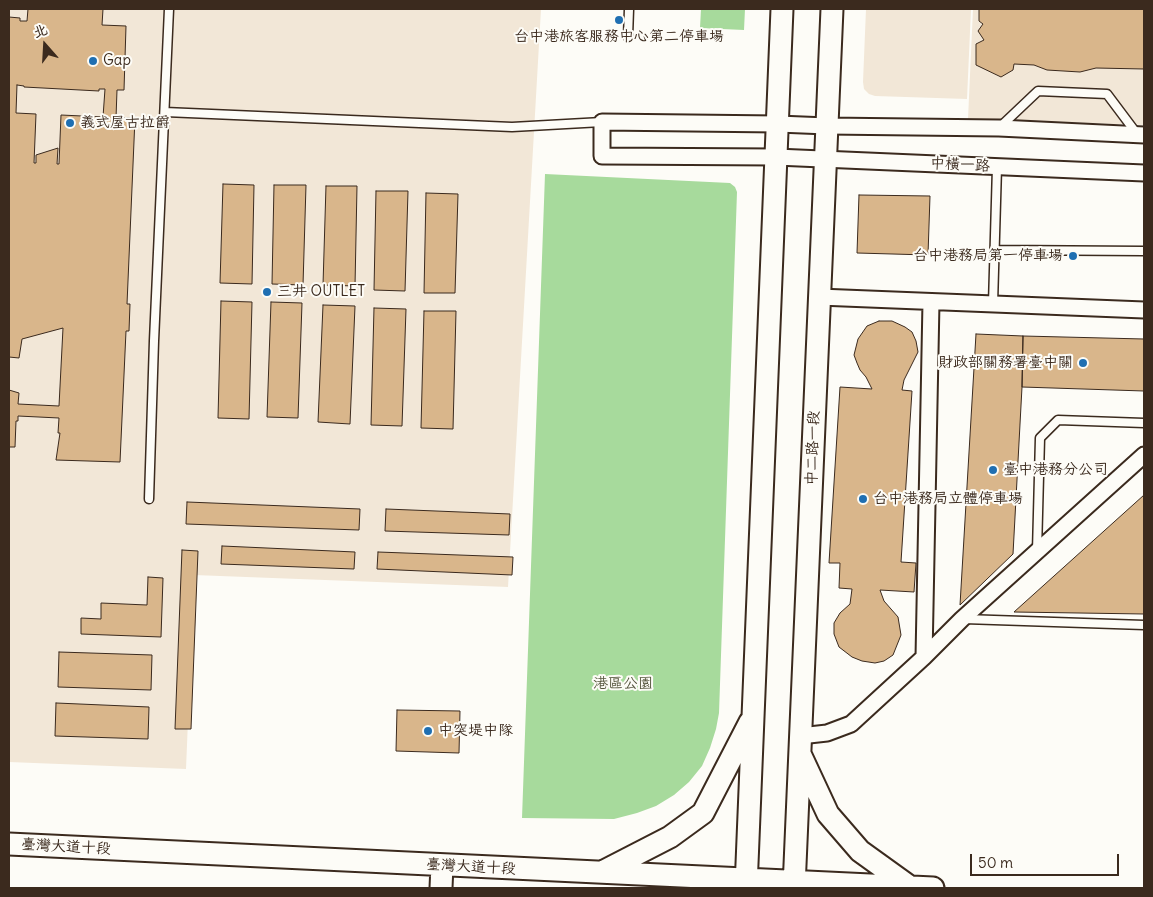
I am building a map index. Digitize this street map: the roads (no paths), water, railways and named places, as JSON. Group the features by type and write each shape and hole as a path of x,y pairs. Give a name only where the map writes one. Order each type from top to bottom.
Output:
{"street":[{"path":"746,884 782,9"},
{"name":"中二路一段","path":"794,885 832,9"},
{"path":"602,122 999,128 1140,134"},
{"name":"中橫一路","path":"602,122 602,156 776,157 1144,173"},
{"path":"819,297 1144,310"},
{"path":"924,657 931,302"},
{"path":"910,887 860,850 828,814 800,744 851,724 962,619 1144,455"},
{"path":"602,873 670,837 702,813 753,715"},
{"name":"臺灣大道十段","path":"9,844 602,873 746,884 933,888"},
{"path":"441,888 442,865"}],"lane":[{"path":"149,499 169,9"},
{"path":"628,37 629,9"},
{"path":"999,128 1038,91 1107,94 1140,134"},
{"path":"165,112 512,126 602,122"},
{"path":"993,304 997,167"},
{"path":"995,250 1144,250"},
{"path":"1037,552 1040,438 1058,420 1144,424"},
{"path":"962,619 1144,625"}],"place":[{"name":"台中港旅客服務中心第二停車場","path":"619,20"},
{"name":"Gap","path":"93,61"},
{"name":"義式屋古拉爵","path":"70,123"},
{"name":"台中港務局第一停車場","path":"1073,256"},
{"name":"三井 OUTLET","path":"267,292"},
{"name":"財政部關務署臺中關","path":"1083,363"},
{"name":"臺中港務分公司","path":"993,470"},
{"name":"台中港務局立體停車場","path":"863,499"},
{"name":"中突堤中隊","path":"428,731"}],"park label":[{"name":"港區公園","path":"623,684"}]}
